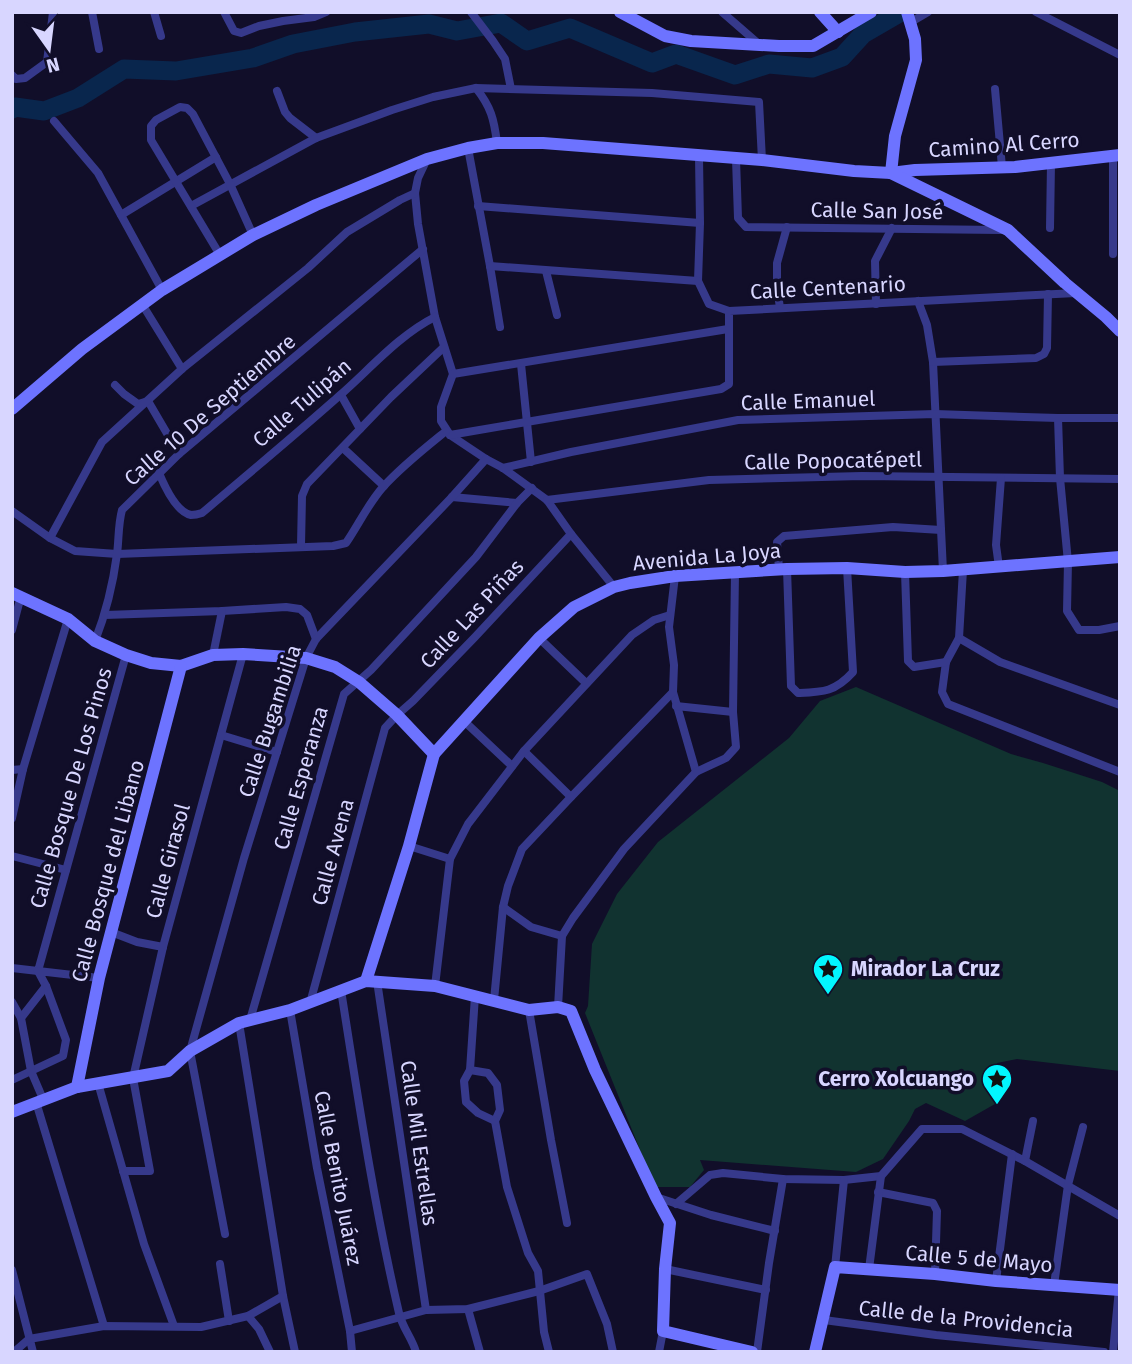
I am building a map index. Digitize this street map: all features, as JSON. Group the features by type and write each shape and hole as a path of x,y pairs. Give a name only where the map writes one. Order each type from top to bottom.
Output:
{"main road":[{"path":"620,12 665,36 691,41 779,47 813,46 871,12"},
{"path":"820,12 838,32"},
{"path":"891,173 895,136 916,60 915,39 909,17"},
{"path":"12,409 82,349 142,304 253,236 316,205 427,159 497,143 543,143 891,173 1008,230 1120,331"},
{"name":"Camino Al Cerro","path":"891,173 1002,167 1116,156"},
{"name":"Avenida La Joya","path":"372,981 434,754 539,638 574,607 614,587 675,576 783,569 943,571 1120,557"},
{"path":"17,595 68,619 95,641 151,663 181,666 213,655 243,654 306,658 335,667 359,682 397,715 434,754"},
{"name":"Calle Bosque del Libano","path":"77,1087 99,978 181,666"},
{"path":"12,1112 77,1087 168,1071 190,1051 245,1021 290,1010 372,981 435,986 529,1010 558,1007 571,1011 595,1070 670,1223 663,1331 752,1352"},
{"path":"815,1352 835,1267"},
{"name":"Calle 5 de Mayo","path":"835,1267 996,1281 1120,1288"}],"street":[{"path":"12,75 16,79 26,78 47,62 53,12"},
{"path":"92,12 99,49"},
{"path":"154,12 161,36"},
{"path":"224,12 234,31 241,33 282,17 314,17 326,12"},
{"path":"471,12 505,60 511,89"},
{"path":"722,12 760,45"},
{"path":"909,17 928,12"},
{"path":"1036,12 1120,55"},
{"path":"476,88 493,115 497,143"},
{"path":"191,206 316,138 433,97 476,88 652,93 759,102 762,160"},
{"path":"995,89 1002,167"},
{"path":"277,91 285,112 316,138"},
{"path":"220,255 151,140 150,126 156,120 180,107 187,108 193,114 230,184 253,236"},
{"path":"54,121 98,173 162,290"},
{"path":"468,148 500,327"},
{"path":"1113,254 1116,156"},
{"path":"121,215 216,157"},
{"path":"699,157 698,281 709,304 729,311"},
{"path":"427,159 418,178 415,193 435,317 453,374 441,407 441,421 448,433 547,500 614,587"},
{"name":"Calle San José","path":"736,159 738,218 746,227 1008,230"},
{"path":"1050,228 1051,163"},
{"path":"50,538 102,442 182,369 308,268 348,232 415,193"},
{"path":"478,206 700,223"},
{"path":"780,308 776,263 787,227"},
{"path":"876,304 875,261 892,228"},
{"name":"Calle 10 De Septiembre","path":"95,641 105,615 122,510 179,454 423,249"},
{"path":"490,266 698,281"},
{"path":"546,271 557,315"},
{"name":"Calle Centenario","path":"448,433 721,389 729,384 729,311 1076,293"},
{"path":"933,362 1036,358 1044,354 1047,348 1048,294"},
{"path":"918,301 927,325 933,362 943,571"},
{"path":"142,304 182,369"},
{"name":"Calle Tulipán","path":"159,474 168,495 186,513 202,513 341,395 373,364 435,317"},
{"path":"1106,317 1120,317"},
{"path":"453,374 728,329"},
{"path":"301,546 302,496 307,484 391,397 444,347"},
{"path":"521,364 531,462"},
{"path":"116,385 138,404 148,401"},
{"path":"341,395 360,429"},
{"path":"148,401 179,454"},
{"name":"Calle Emanuel","path":"503,468 738,420 935,414 1120,418"},
{"path":"1058,418 1060,478 1068,562 1067,611 1079,630 1120,626"},
{"path":"12,511 50,538 75,551 117,554 333,547 346,543 384,486 418,453 448,433"},
{"path":"342,448 384,486"},
{"name":"Calle Bugambilia","path":"190,1051 244,858 306,658 316,639 486,459"},
{"name":"Calle Popocatépetl","path":"547,500 709,480 862,476 1120,479"},
{"path":"999,567 996,545 1001,478"},
{"name":"Calle Esperanza","path":"245,1021 344,694 359,682 476,557 517,503 532,488"},
{"path":"452,497 517,503"},
{"path":"847,568 853,672 844,682 826,692 798,693 791,686 783,569 777,542 784,536 892,527 941,530"},
{"name":"Calle Las Piñas","path":"397,715 431,683 571,534"},
{"path":"963,570 959,638 946,662 942,692 948,704 1120,772"},
{"path":"905,572 908,661 914,667 946,662"},
{"path":"558,1007 562,936 573,918 624,849 696,772 726,758 736,747 733,712 735,573"},
{"path":"675,576 669,627 674,665 673,692 696,772"},
{"path":"12,630 17,595"},
{"path":"105,615 286,607 300,609 307,615 316,639"},
{"path":"213,655 222,611"},
{"path":"435,986 450,859 468,824 524,751 632,635 654,620 670,615"},
{"path":"12,818 23,769 68,619"},
{"path":"539,638 586,683"},
{"path":"959,638 1000,662 1120,705"},
{"name":"Calle Girasol","path":"133,1078 163,947 243,654"},
{"name":"Calle Bosque De Los Pinos","path":"37,971 126,655"},
{"path":"494,1000 503,907 522,849 673,692"},
{"path":"676,706 733,712"},
{"name":"Calle Avena","path":"310,1003 385,728 397,715"},
{"path":"464,721 512,766"},
{"path":"221,735 277,752"},
{"path":"524,751 571,797"},
{"path":"12,770 23,769"},
{"path":"409,846 450,859"},
{"path":"12,856 66,870"},
{"path":"503,907 531,927 562,936"},
{"path":"111,932 137,942 163,947"},
{"path":"12,968 99,978"},
{"path":"12,1080 63,1056 66,1040 46,986 37,971"},
{"name":"Calle Mil Estrellas","path":"372,981 426,1310"},
{"path":"21,1018 46,986"},
{"path":"341,990 369,1169 400,1317 416,1352"},
{"path":"475,996 470,1070 464,1081 466,1102 478,1113 495,1121"},
{"path":"12,1002 21,1018 31,1071 104,1326"},
{"name":"Calle Benito Juárez","path":"290,1010 352,1352"},
{"path":"529,1010 567,1223"},
{"path":"245,1021 283,1296 295,1352"},
{"path":"190,1051 225,1234"},
{"path":"470,1070 488,1073 497,1085 500,1110 495,1121 506,1187 528,1253 538,1271 544,1332 549,1352"},
{"path":"123,1171 150,1171 133,1078"},
{"path":"98,1083 144,1244 174,1326"},
{"path":"1024,1161 1033,1121"},
{"path":"1054,1285 1068,1185 1083,1127"},
{"path":"869,1269 881,1176 922,1129 962,1129 1012,1154 1120,1216"},
{"path":"996,1281 1012,1154"},
{"path":"676,1204 710,1175 723,1173 783,1179 844,1180 881,1176"},
{"path":"757,1352 783,1179"},
{"path":"835,1267 844,1180"},
{"path":"878,1192 933,1203 937,1211 935,1274"},
{"path":"656,1197 711,1215 775,1231"},
{"path":"220,1264 229,1321"},
{"path":"666,1269 766,1290"},
{"path":"12,1270 33,1352"},
{"path":"350,1331 426,1310 468,1309 539,1291 587,1274 607,1324 613,1352"},
{"path":"1113,1352 1120,1288"},
{"path":"14,1352 30,1339 104,1326 201,1327 248,1316 283,1296"},
{"path":"468,1309 480,1352"},
{"path":"248,1316 259,1329 270,1352"},
{"name":"Calle de la Providencia","path":"824,1320 936,1335 1104,1352"},
{"path":"659,1352 663,1331"}],"green space":[{"path":"856,687 1011,754 1102,782 1120,791 1120,1071 1017,1059 997,1063 995,1104 965,1121 926,1103 915,1109 883,1159 856,1172 700,1160 704,1170 690,1187 655,1187 585,1013 588,1006 592,944 617,894 658,842 789,738 820,701"}],"waterway":[{"path":"12,109 15,107 44,111 78,98 124,69 176,71 253,58 293,44 355,32 429,24 457,31 501,23 527,41 570,28 652,63 676,54 735,75 769,64 812,68 842,57 863,34 901,12"}],"place":[{"name":"Mirador La Cruz","path":"828,996"},
{"name":"Cerro Xolcuango","path":"997,1106"}]}
